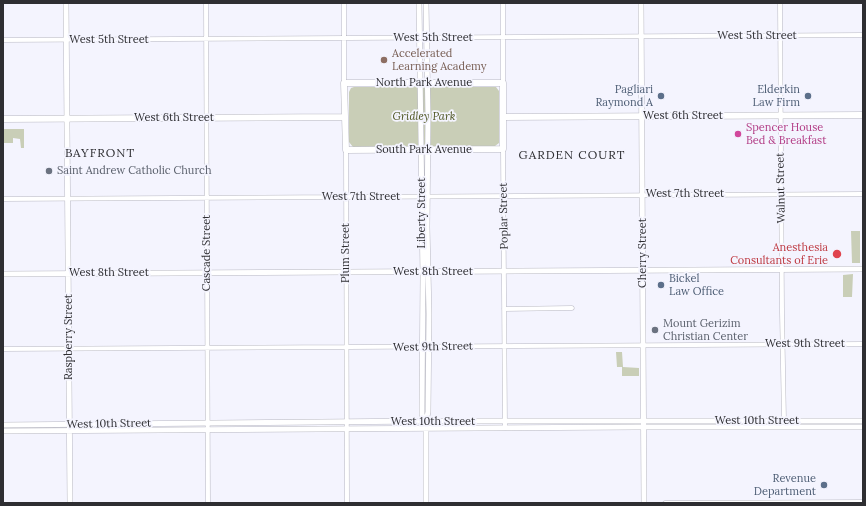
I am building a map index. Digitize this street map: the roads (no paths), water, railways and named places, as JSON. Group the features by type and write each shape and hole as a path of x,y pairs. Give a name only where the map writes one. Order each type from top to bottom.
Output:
{"main road":[{"name":"North Park Avenue","path":"344,83 503,83"},
{"name":"Plum Street","path":"344,83 346,150"},
{"name":"Poplar Street","path":"503,83 503,149"},
{"name":"West 6th Street","path":"503,117 863,115"},
{"name":"West 6th Street","path":"3,118 345,117"},
{"name":"South Park Avenue","path":"346,150 503,149"}],"street":[{"name":"Raspberry Street","path":"66,3 70,503"},
{"name":"Cascade Street","path":"206,3 208,503"},
{"name":"Plum Street","path":"344,3 344,83"},
{"name":"Liberty Street","path":"419,3 419,39 424,83"},
{"name":"Liberty Street","path":"426,3 424,83 425,150 428,196 428,412 426,421 426,503"},
{"name":"Poplar Street","path":"502,3 503,83"},
{"name":"Cherry Street","path":"641,3 644,503"},
{"name":"Walnut Street","path":"780,3 784,424"},
{"name":"West 5th Street","path":"3,40 426,39 503,37 863,35"},
{"name":"Poplar Street","path":"503,149 505,428"},
{"name":"Plum Street","path":"346,150 347,503"},
{"name":"Liberty Street","path":"425,150 422,196 422,415 426,421"},
{"name":"West 7th Street","path":"3,199 863,194"},
{"name":"West 8th Street","path":"3,274 863,269"},
{"path":"504,309 572,308"},
{"name":"West 9th Street","path":"3,349 863,344"},
{"name":"West 10th Street","path":"3,425 426,421 713,421 863,427"},
{"path":"575,421 575,428"},
{"path":"713,421 714,427"},
{"path":"853,421 853,427"},
{"name":"West 10th Street","path":"3,431 714,427 863,421"},
{"path":"278,423 278,429"},
{"path":"159,424 159,430"},
{"path":"665,503 863,502"}],"place":[{"name":"Accelerated Learning Academy","path":"384,60"},
{"name":"Pagliari Raymond A","path":"661,96"},
{"name":"Elderkin Law Firm","path":"808,96"},
{"name":"Spencer House Bed & Breakfast","path":"738,134"},
{"name":"Saint Andrew Catholic Church","path":"49,171"},
{"name":"Anesthesia Consultants of Erie","path":"837,254"},
{"name":"Bickel Law Office","path":"661,285"},
{"name":"Mount Gerizim Christian Center","path":"655,330"},
{"name":"Revenue Department","path":"824,485"}],"district":[{"name":"BAYFRONT","path":"100,154"},
{"name":"GARDEN COURT","path":"572,156"}],"park label":[{"name":"Gridley Park","path":"424,117"}]}
